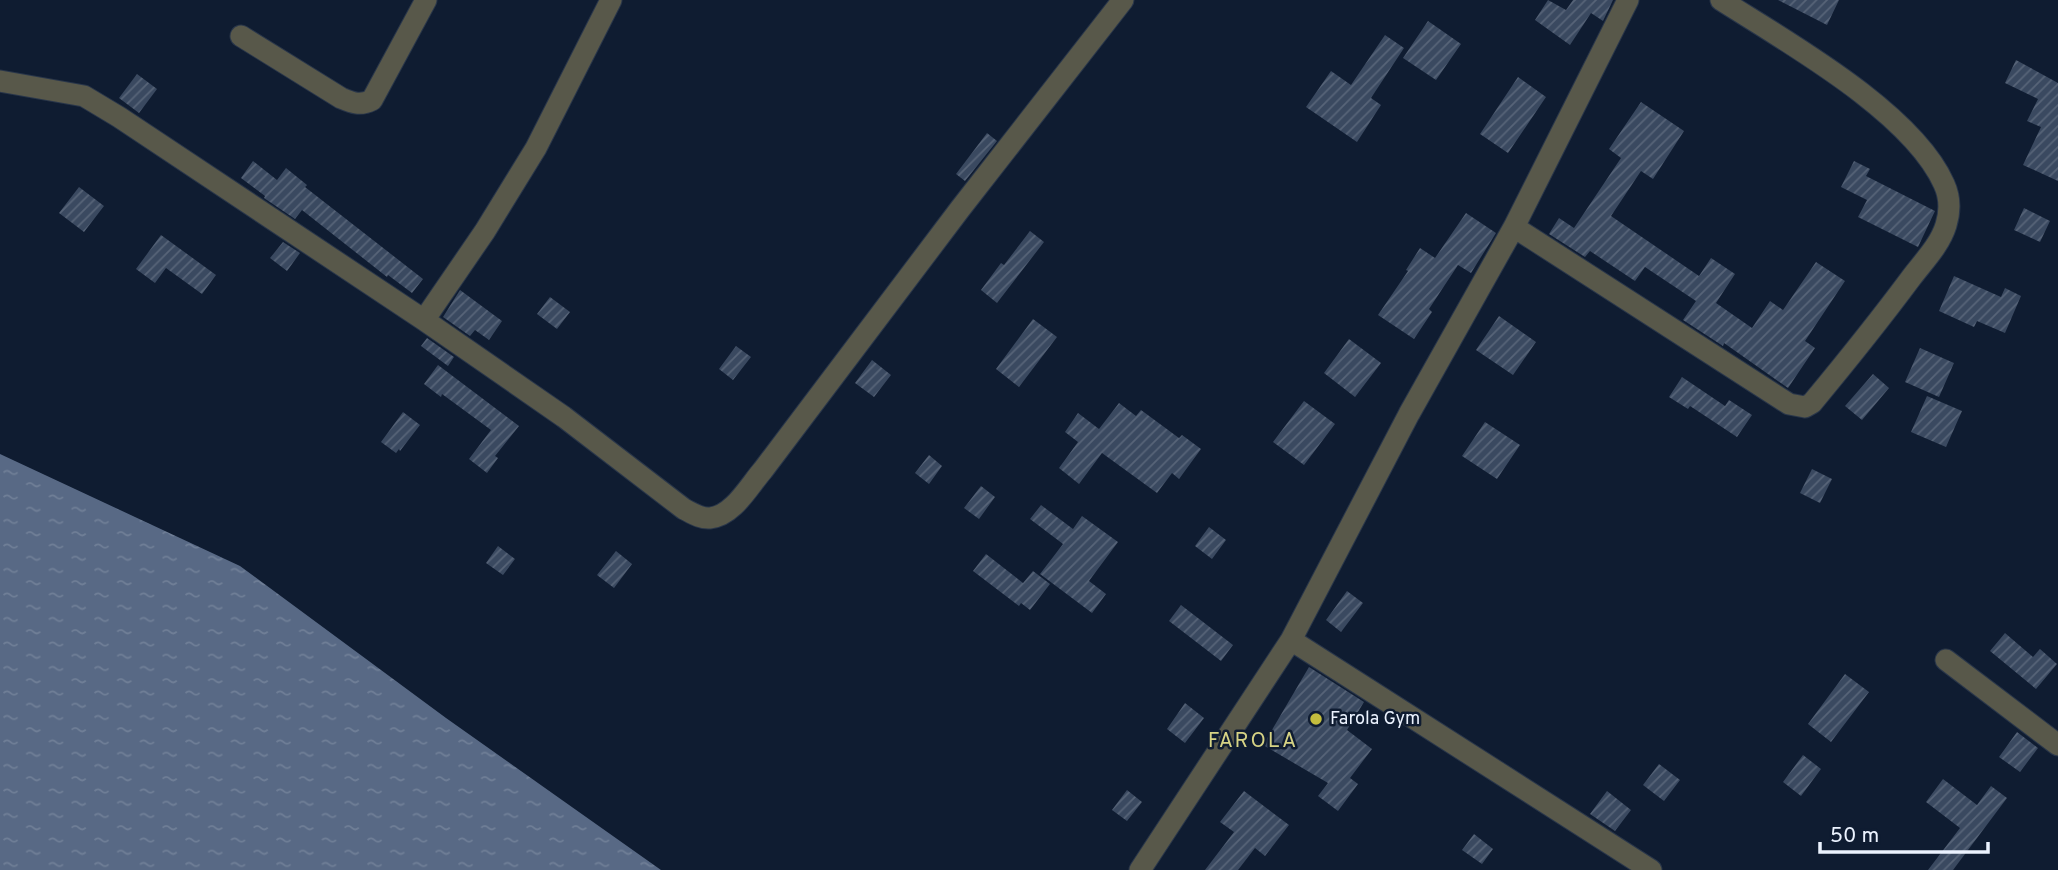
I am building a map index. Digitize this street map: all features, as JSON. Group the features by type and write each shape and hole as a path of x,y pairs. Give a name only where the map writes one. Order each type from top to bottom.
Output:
{"street":[{"path":"241,36 341,97 354,103 365,104 372,100 426,0"},
{"path":"424,320 485,231 536,148 611,0"},
{"path":"0,81 84,96 187,161 424,320 564,417 684,509 710,519 728,511 763,470 960,209 1123,0"},
{"path":"1140,870 1291,640 1403,425 1514,227 1628,0"},
{"path":"1514,227 1789,404 1805,407 1812,403 1867,337 1934,246 1945,227 1949,204 1945,184 1924,152 1880,107 1721,0"},
{"path":"1291,640 1651,870"},
{"path":"1946,660 2058,746"}],"water":[{"path":"0,454 240,566 446,718 661,870 0,870"}],"building":[{"path":"1548,0 1566,10 1573,0 1613,0 1603,21 1591,13 1570,45 1535,20"},
{"path":"1778,0 1839,0 1827,25"},
{"path":"1428,21 1461,44 1436,80 1403,58"},
{"path":"1385,35 1404,48 1371,98 1381,105 1357,142 1306,107 1331,71 1351,85"},
{"path":"2016,60 2058,83 2058,181 2023,165 2041,127 2027,121 2038,99 2005,83"},
{"path":"137,74 157,89 139,113 119,98"},
{"path":"1518,77 1546,97 1508,153 1480,134"},
{"path":"1641,102 1684,131 1653,179 1641,171 1611,216 1699,276 1711,258 1735,274 1716,303 1752,328 1770,301 1783,310 1816,262 1845,281 1805,341 1815,348 1788,388 1724,343 1723,346 1683,320 1696,301 1645,267 1635,281 1590,251 1585,257 1549,234 1559,218 1574,228 1621,158 1609,149"},
{"path":"987,133 997,141 965,181 956,174"},
{"path":"253,161 277,180 286,168 307,185 305,187 423,279 412,293 388,275 387,277 302,210 295,219 264,198 265,196 241,178"},
{"path":"1854,161 1870,169 1866,176 1935,211 1918,247 1858,217 1867,200 1841,187"},
{"path":"79,187 104,206 84,232 59,213"},
{"path":"2024,208 2050,221 2040,242 2014,230"},
{"path":"1466,213 1496,233 1471,273 1458,265 1429,309 1432,312 1414,339 1378,315 1420,248 1435,258"},
{"path":"1030,231 1044,242 997,303 981,290"},
{"path":"161,235 216,275 202,294 166,268 155,283 136,269"},
{"path":"283,242 300,253 287,271 270,258"},
{"path":"1954,276 2001,297 2005,288 2021,296 2005,333 1977,321 1974,327 1939,311"},
{"path":"460,290 502,321 489,340 475,330 470,336 443,317"},
{"path":"550,297 570,312 557,329 537,314"},
{"path":"1499,316 1536,342 1513,375 1476,350"},
{"path":"1033,319 1057,337 1019,387 996,369"},
{"path":"427,338 454,357 448,366 421,346"},
{"path":"1349,339 1381,363 1355,397 1324,373"},
{"path":"736,346 751,357 733,380 719,369"},
{"path":"1920,348 1954,363 1939,397 1905,382"},
{"path":"872,360 891,375 874,397 855,383"},
{"path":"438,365 519,426 495,456 498,458 487,473 469,459 491,430 424,384"},
{"path":"1873,374 1889,388 1862,420 1845,406"},
{"path":"1682,377 1725,406 1729,400 1752,415 1737,437 1690,406 1688,409 1669,397"},
{"path":"1927,396 1962,411 1946,447 1911,432"},
{"path":"1304,401 1335,424 1304,465 1273,442"},
{"path":"1119,403 1136,416 1141,410 1179,438 1182,435 1201,449 1179,479 1172,473 1157,493 1102,453 1079,484 1059,468 1078,442 1065,432 1078,413 1099,429"},
{"path":"403,412 420,425 396,453 381,442"},
{"path":"1485,422 1520,445 1497,479 1462,456"},
{"path":"929,455 942,466 929,484 915,473"},
{"path":"1812,469 1832,479 1820,503 1800,493"},
{"path":"981,486 995,497 979,519 964,508"},
{"path":"1041,505 1073,529 1082,516 1118,542 1089,581 1106,594 1092,613 1040,574 1063,544 1030,519"},
{"path":"1209,527 1226,540 1212,559 1195,546"},
{"path":"498,546 515,559 503,575 486,563"},
{"path":"616,551 632,564 614,588 597,575"},
{"path":"986,554 1023,583 1033,571 1050,584 1030,610 1021,603 1019,606 973,571"},
{"path":"1347,591 1363,603 1341,632 1326,620"},
{"path":"1181,605 1233,645 1221,661 1169,621"},
{"path":"2005,633 2033,657 2040,649 2057,664 2036,689 1990,651"},
{"name":"Farola Gym","path":"1309,667 1364,702 1347,730 1372,749 1350,778 1358,784 1338,811 1318,796 1328,783 1263,745"},
{"path":"1845,674 1869,692 1831,742 1808,724"},
{"path":"1185,703 1204,718 1185,743 1167,729"},
{"path":"2017,732 2038,748 2020,772 1999,757"},
{"path":"1803,755 1821,769 1801,796 1783,782"},
{"path":"1659,764 1680,780 1664,801 1643,785"},
{"path":"1943,779 1977,805 1991,786 2007,798 1953,870 1928,870 1960,828 1926,802"},
{"path":"1127,790 1142,802 1127,821 1112,810"},
{"path":"1244,791 1289,825 1265,856 1255,848 1238,870 1205,870 1234,832 1220,822"},
{"path":"1607,791 1631,810 1615,831 1590,814"},
{"path":"1474,834 1493,849 1482,864 1462,850"}],"place":[{"name":"Farola Gym","path":"1316,719"}],"district":[{"name":"FAROLA","path":"1253,741"}]}
